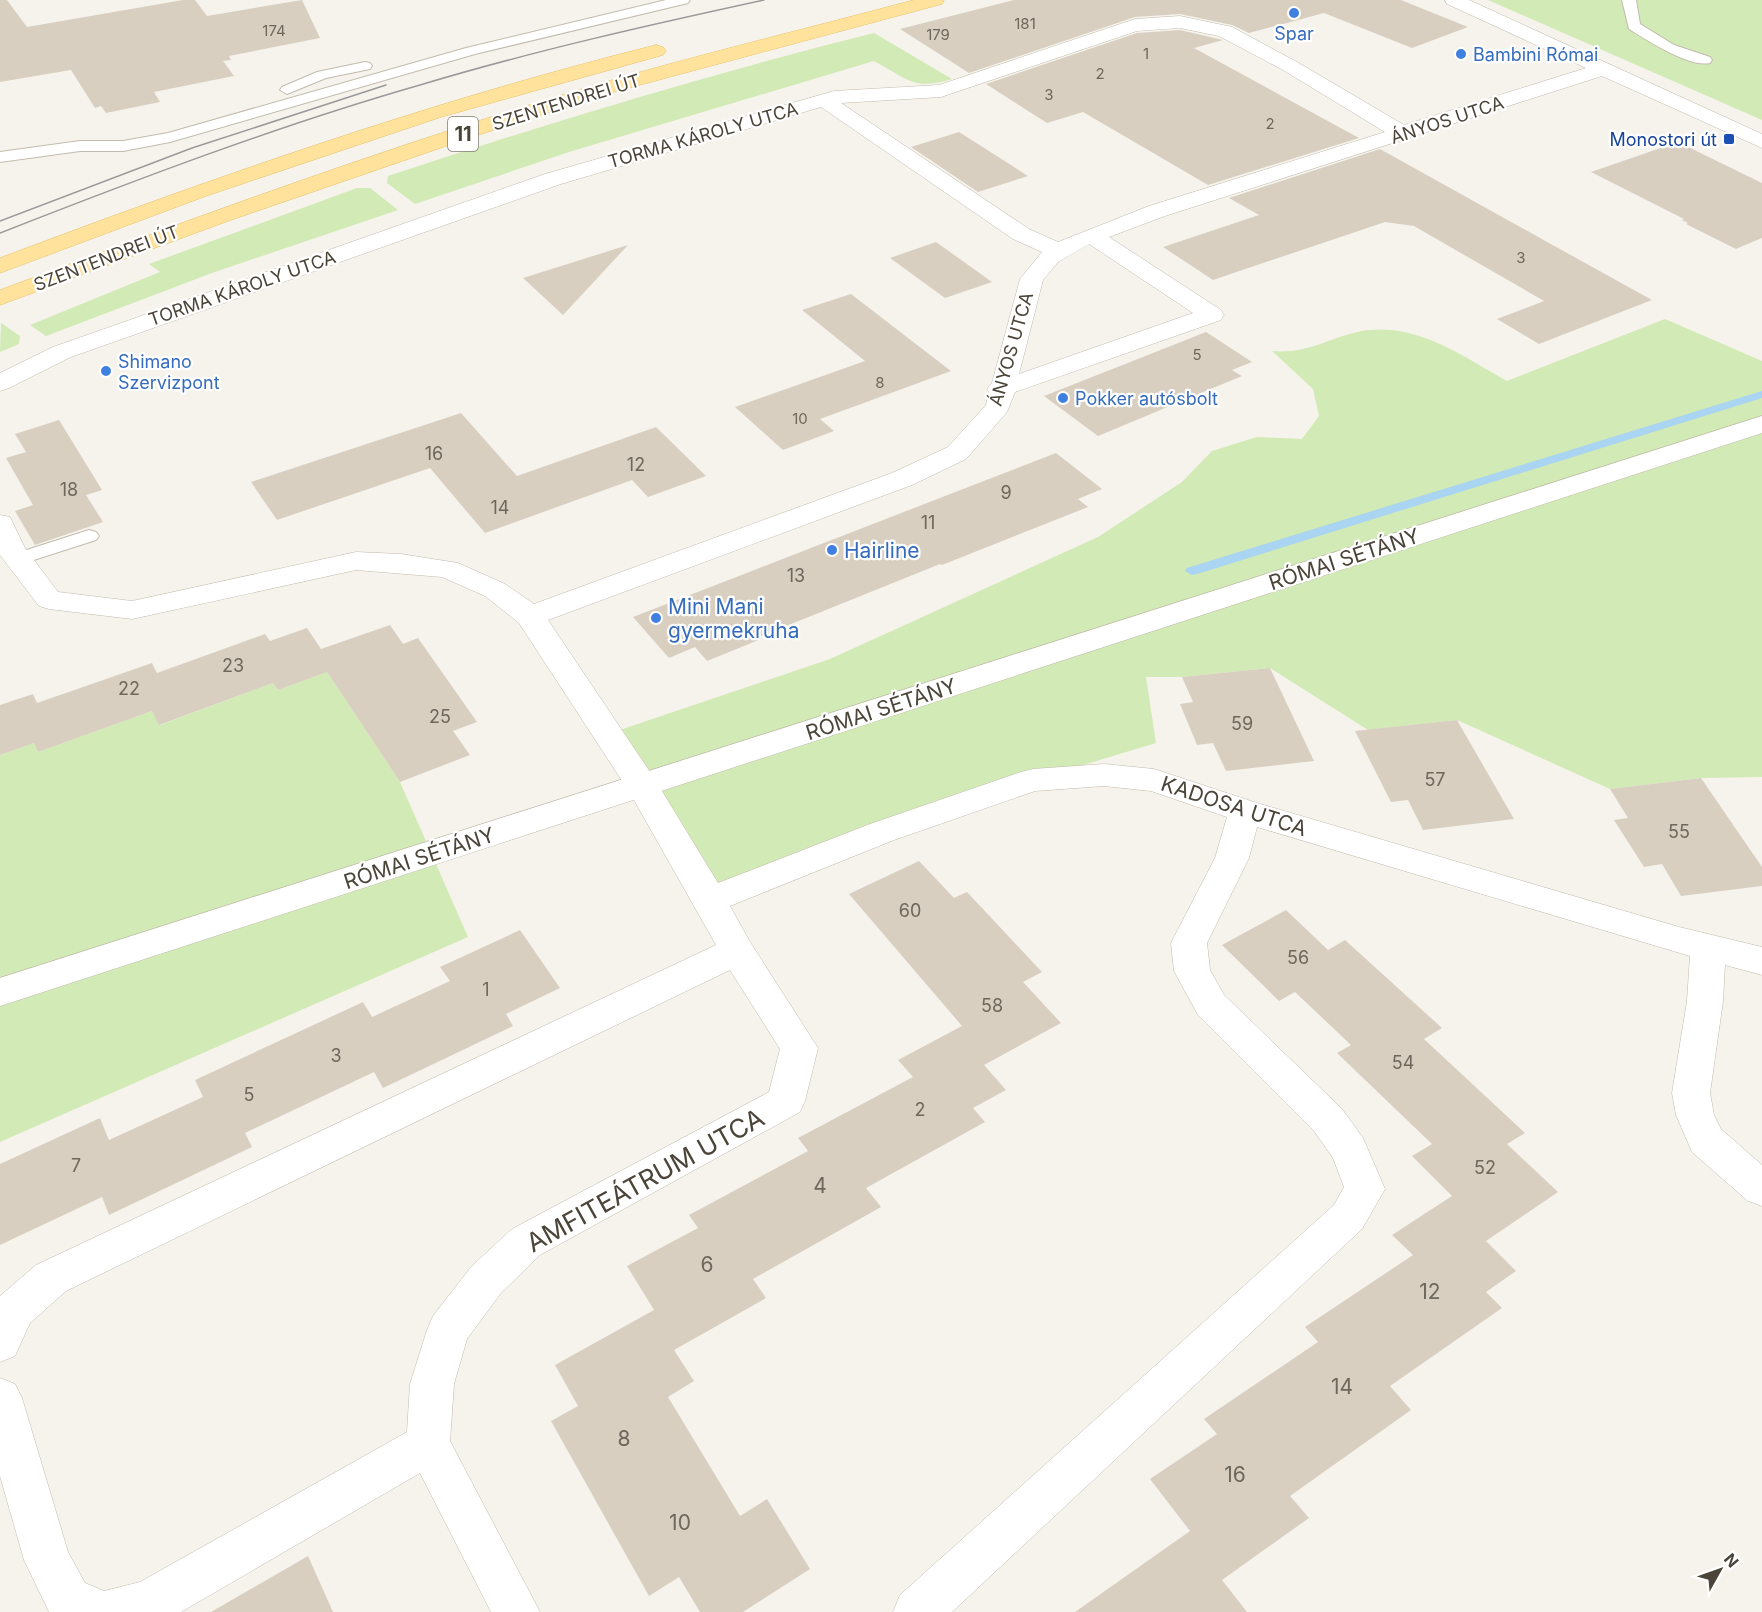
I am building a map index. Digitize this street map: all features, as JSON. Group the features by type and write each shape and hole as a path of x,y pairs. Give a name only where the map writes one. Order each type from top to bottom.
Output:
{"main road":[{"name":"SZENTENDREI ÚT","path":"0,298 220,216 474,130 610,87 935,0"},
{"name":"SZENTENDREI ÚT","path":"0,266 198,191 423,116 678,46"}],"street":[{"path":"1454,0 1762,142"},
{"name":"TORMA KÁROLY UTCA","path":"0,383 62,352 553,179 834,97 941,91 1135,25 1180,22 1225,31 1290,66 1404,134"},
{"name":"ÁNYOS UTCA","path":"530,616 902,478 957,453 998,407 1000,389 1032,279 1050,257 1091,235 1157,211 1603,69"},
{"path":"824,100 1021,234 1060,251"},
{"path":"1000,389 1212,315 1091,235"},
{"name":"RÓMAI SÉTÁNY","path":"0,992 1762,424"},
{"path":"0,523 9,554 49,600 132,610 356,561 401,563 448,569 495,590 530,616 642,786"},
{"name":"KADOSA UTCA","path":"711,900 882,832 1033,780 1104,775 1154,780 1245,811 1762,961"},
{"name":"AMFITEÁTRUM UTCA","path":"428,1444 432,1384 448,1330 486,1280 526,1242 786,1101 799,1048 737,951 711,900 642,786"},
{"path":"917,1612 1348,1217 1365,1189 1349,1150 1328,1120 1211,1005 1192,971 1189,942 1232,858 1245,811"},
{"path":"1708,947 1705,1001 1691,1093 1695,1115 1706,1140 1762,1189"},
{"path":"0,1342 14,1310 51,1278 737,951"},
{"path":"0,1398 47,1560 68,1600 98,1612"},
{"path":"111,1612 146,1605 428,1444 516,1612"}],"lane":[{"path":"0,157 80,146 123,146 170,137 229,122 288,90 322,75 389,60 471,51 683,0"},
{"path":"1629,0 1634,26 1669,48 1705,60"},
{"path":"9,554 89,536"}],"green space":[{"path":"1488,0 1762,0 1762,120"},
{"path":"874,33 952,79 928,84 919,83 903,78 874,61 569,152 415,204 387,183 388,176 569,118 751,65"},
{"path":"357,188 370,188 398,210 212,273 46,336 30,325 160,272 149,264"},
{"path":"1665,319 1762,361 1762,777 1701,778 1610,789 1457,720 1368,730 1270,668 1182,677 1146,677 1156,743 1033,780 710,900 608,734 830,659 1098,537 1182,482 1212,451 1257,437 1302,439 1319,416 1313,389 1272,351 1306,348 1357,332 1398,331 1436,342 1507,381"},
{"path":"1,323 20,336 19,344 0,352"},
{"path":"327,672 400,782 468,937 0,1142 0,755 34,743 38,752 152,711 160,725 273,683 278,690"}],"building":[{"path":"0,0 7,0 27,27 183,0 195,0 207,16 302,0 320,38 229,56 231,60 223,61 234,76 154,92 160,102 106,113 101,106 95,108 71,70 0,82"},
{"path":"1014,0 1401,0 1468,27 1412,48 1324,13 1249,33 1232,25 1180,14 1135,17 969,73 900,29"},
{"path":"1180,30 1223,40 1194,48 1359,138 1208,185 1083,112 1047,123 986,84 1137,33"},
{"path":"959,132 1028,176 978,192 911,147"},
{"path":"1678,142 1762,183 1762,238 1736,249 1686,224 1688,223 1682,220 1684,219 1591,172"},
{"path":"1380,149 1652,300 1539,344 1497,319 1544,301 1414,226 1385,222 1213,280 1163,247 1259,215 1229,198"},
{"path":"936,242 992,282 945,298 890,258"},
{"path":"628,245 563,315 523,278"},
{"path":"851,294 951,371 820,419 834,431 783,450 735,407 865,361 802,310"},
{"path":"1206,332 1252,362 1232,370 1242,376 1098,436 1044,396"},
{"path":"461,413 517,476 656,427 706,476 648,497 632,480 485,533 430,468 277,520 251,482"},
{"path":"59,420 102,490 86,495 103,522 35,545 15,511 33,505 6,458 26,452 15,434"},
{"path":"1056,453 1102,489 1078,499 1088,507 759,637 761,639 707,661 695,647 669,658 633,617"},
{"path":"390,625 403,644 418,638 477,722 453,731 470,755 400,782 327,672 278,690 273,683 159,725 152,711 38,752 34,743 0,755 0,705 33,694 37,703 152,663 157,673 265,634 270,641 307,628 321,649"},
{"path":"1270,668 1314,761 1226,771 1213,743 1197,745 1180,704 1193,702 1182,677"},
{"path":"1457,720 1514,819 1423,830 1408,800 1391,802 1355,731"},
{"path":"1701,778 1762,867 1762,886 1681,896 1662,864 1644,867 1614,820 1628,818 1610,789"},
{"path":"919,861 954,898 967,892 1042,972 1023,982 1061,1023 984,1065 1006,1090 973,1108 985,1122 866,1188 881,1207 753,1279 766,1298 674,1350 694,1381 668,1397 740,1516 767,1499 810,1569 743,1612 700,1612 679,1577 649,1596 551,1421 578,1406 555,1365 654,1310 627,1266 698,1228 689,1215 808,1151 798,1138 913,1077 898,1060 962,1026 849,894"},
{"path":"1286,910 1328,950 1345,940 1442,1028 1424,1039 1525,1133 1507,1144 1558,1192 1486,1241 1516,1271 1486,1292 1502,1308 1390,1386 1411,1410 1290,1496 1309,1518 1222,1580 1247,1612 1075,1612 1190,1531 1150,1479 1217,1434 1204,1419 1318,1342 1305,1327 1413,1255 1392,1235 1452,1196 1412,1156 1432,1144 1337,1053 1351,1045 1295,992 1279,1001 1222,945"},
{"path":"520,930 560,988 506,1014 513,1026 383,1088 374,1072 245,1133 252,1147 109,1215 102,1197 0,1245 0,1164 100,1118 109,1140 203,1097 195,1080 363,1002 372,1017 450,981 440,967"},
{"path":"308,1556 333,1612 211,1612"}],"waterway":[{"path":"1192,571 1762,394"}],"tram line":[{"path":"0,233 208,154 367,101 548,50 764,0"},
{"path":"0,221 192,148 386,85"}],"place":[{"name":"Spar","path":"1294,13"},
{"name":"Bambini Római","path":"1461,54"},
{"name":"Monostori út","path":"1729,139"},
{"name":"Shimano Szervizpont","path":"106,371"},
{"name":"Pokker autósbolt","path":"1063,398"},
{"name":"Hairline","path":"832,550"},
{"name":"Mini Mani gyermekruha","path":"656,618"}]}
